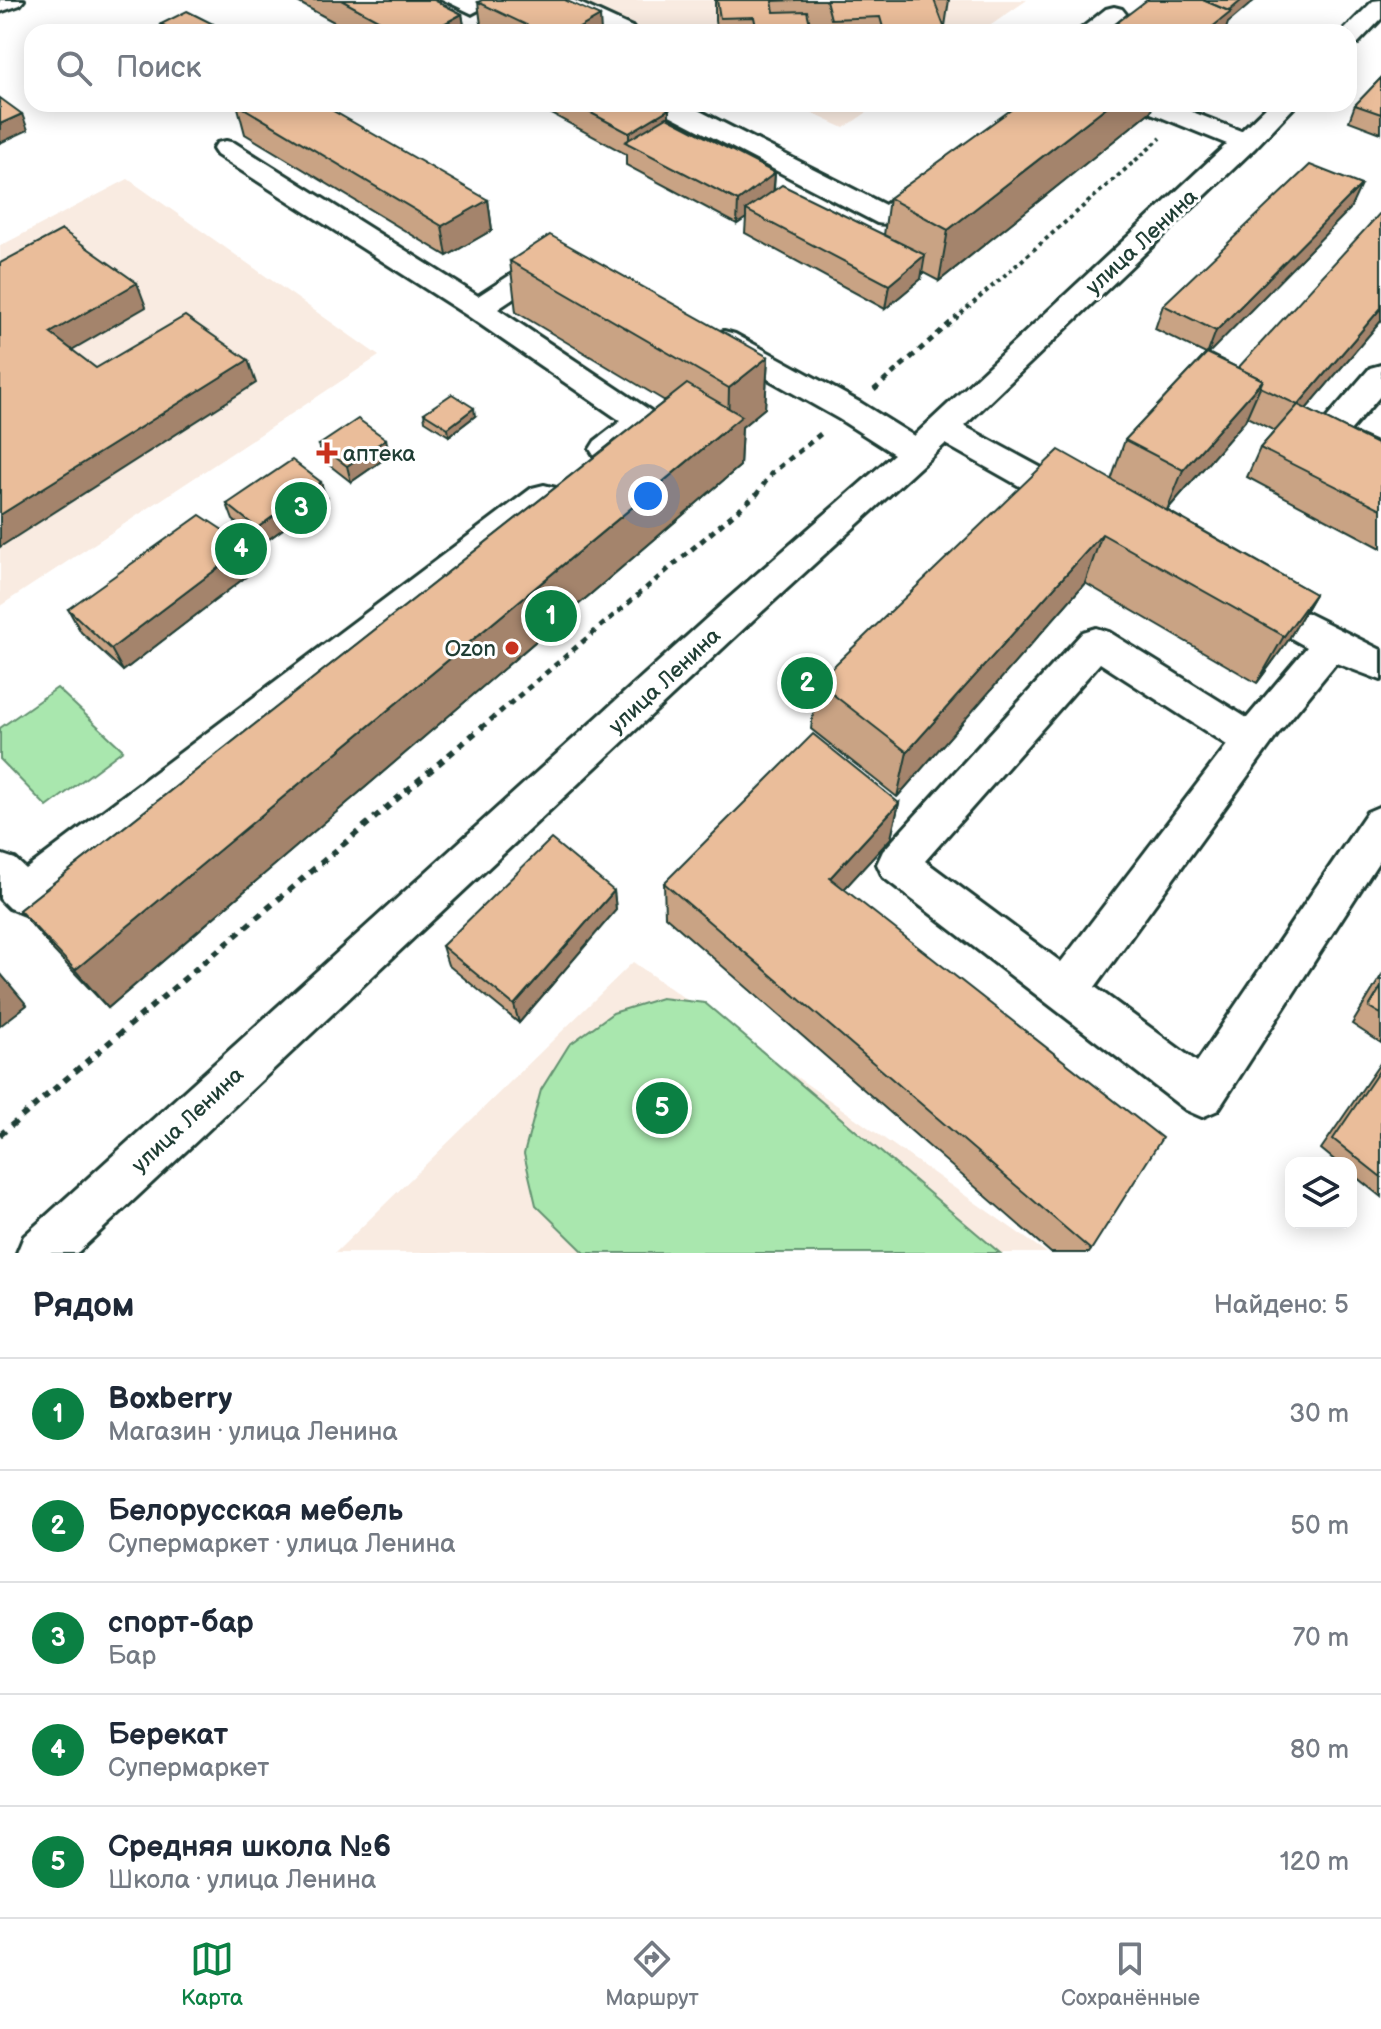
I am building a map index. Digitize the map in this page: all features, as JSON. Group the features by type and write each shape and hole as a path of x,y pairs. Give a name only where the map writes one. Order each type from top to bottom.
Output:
{"street":[{"path":"0,5 12,0"},
{"path":"419,0 468,24"},
{"path":"476,24 522,0"},
{"path":"554,0 606,24"},
{"path":"1357,31 1381,6"},
{"path":"1100,24 1114,14"},
{"path":"683,112 887,217 950,170"},
{"path":"1169,112 1246,142"},
{"name":"улица Ленина","path":"41,1253 929,440 1276,112"},
{"path":"0,872 24,895 643,421 478,309 226,149"},
{"path":"478,309 564,252 578,260"},
{"path":"700,328 850,411 929,440 1095,513"},
{"path":"1381,375 1328,435 1381,460"},
{"path":"1234,590 1331,644 1381,665"},
{"path":"1252,741 1096,642 897,864 1202,1094 1381,824"},
{"path":"1066,991 1252,741 1331,644"}],"path":[{"path":"0,1135 757,494 771,474 850,411 1183,118"}],"shaded area":[{"path":"568,0 1027,0 992,24 619,24"},
{"path":"809,112 867,112 844,128"},
{"path":"128,179 379,356 0,606 0,246"},
{"path":"633,962 1047,1253 335,1253"}],"green space":[{"path":"57,688 123,750 47,807 0,759 0,728"},
{"path":"661,998 705,1003 1000,1253 585,1253 536,1205 524,1154 541,1090 569,1045 613,1013"}],"building":[{"path":"341,0 434,0 462,14 444,24 385,24"},
{"path":"565,0 600,16 586,24 524,24 478,2"},
{"path":"717,0 797,0 772,1 774,12 807,11 810,24 755,24 754,17 720,18"},
{"path":"826,0 934,0 943,24 882,24 880,17 831,19"},
{"path":"1147,0 1203,0 1231,12 1216,24 1116,24"},
{"path":"1203,0 1242,0 1229,11"},
{"path":"187,11 213,24 161,24"},
{"path":"1381,78 1381,114 1357,106"},
{"path":"0,98 22,114 0,124"},
{"path":"250,112 335,112 488,200 442,226"},
{"path":"589,112 664,112 629,133"},
{"path":"1008,112 1100,112 948,230 889,198"},
{"path":"667,117 775,173 738,201 625,142"},
{"path":"1310,165 1361,185 1216,331 1163,305"},
{"path":"782,185 925,255 889,285 746,210"},
{"path":"1381,212 1381,308 1298,405 1260,387 1263,380 1238,368"},
{"path":"62,230 137,283 50,333 96,368 185,316 248,360 0,515 0,263"},
{"path":"550,235 768,357 729,388 510,261"},
{"path":"1207,353 1263,380 1183,470 1125,440"},
{"path":"687,384 742,416 75,970 19,910"},
{"path":"452,394 474,408 448,428 424,413"},
{"path":"1298,405 1381,446 1381,509 1260,448"},
{"path":"358,419 386,439 347,466 319,445"},
{"path":"1059,450 1315,594 1284,636 1102,534 907,752 817,682"},
{"path":"292,460 321,482 257,528 227,504"},
{"path":"200,515 247,546 111,649 68,609"},
{"path":"813,734 899,803 830,878 1162,1138 1091,1250 664,883"},
{"path":"551,839 614,891 514,1005 442,946"},
{"path":"1381,987 1381,1014 1369,1007"},
{"path":"1381,1068 1381,1177 1333,1139"}],"place":[{"name":"аптека","path":"327,453"},
{"name":"спорт-бар","path":"301,508"},
{"name":"Берекат","path":"241,549"},
{"name":"Boxberry","path":"551,616"},
{"name":"Ozon","path":"512,648"},
{"name":"Белорусская мебель","path":"807,683"},
{"name":"Средняя школа №6","path":"662,1108"}]}
